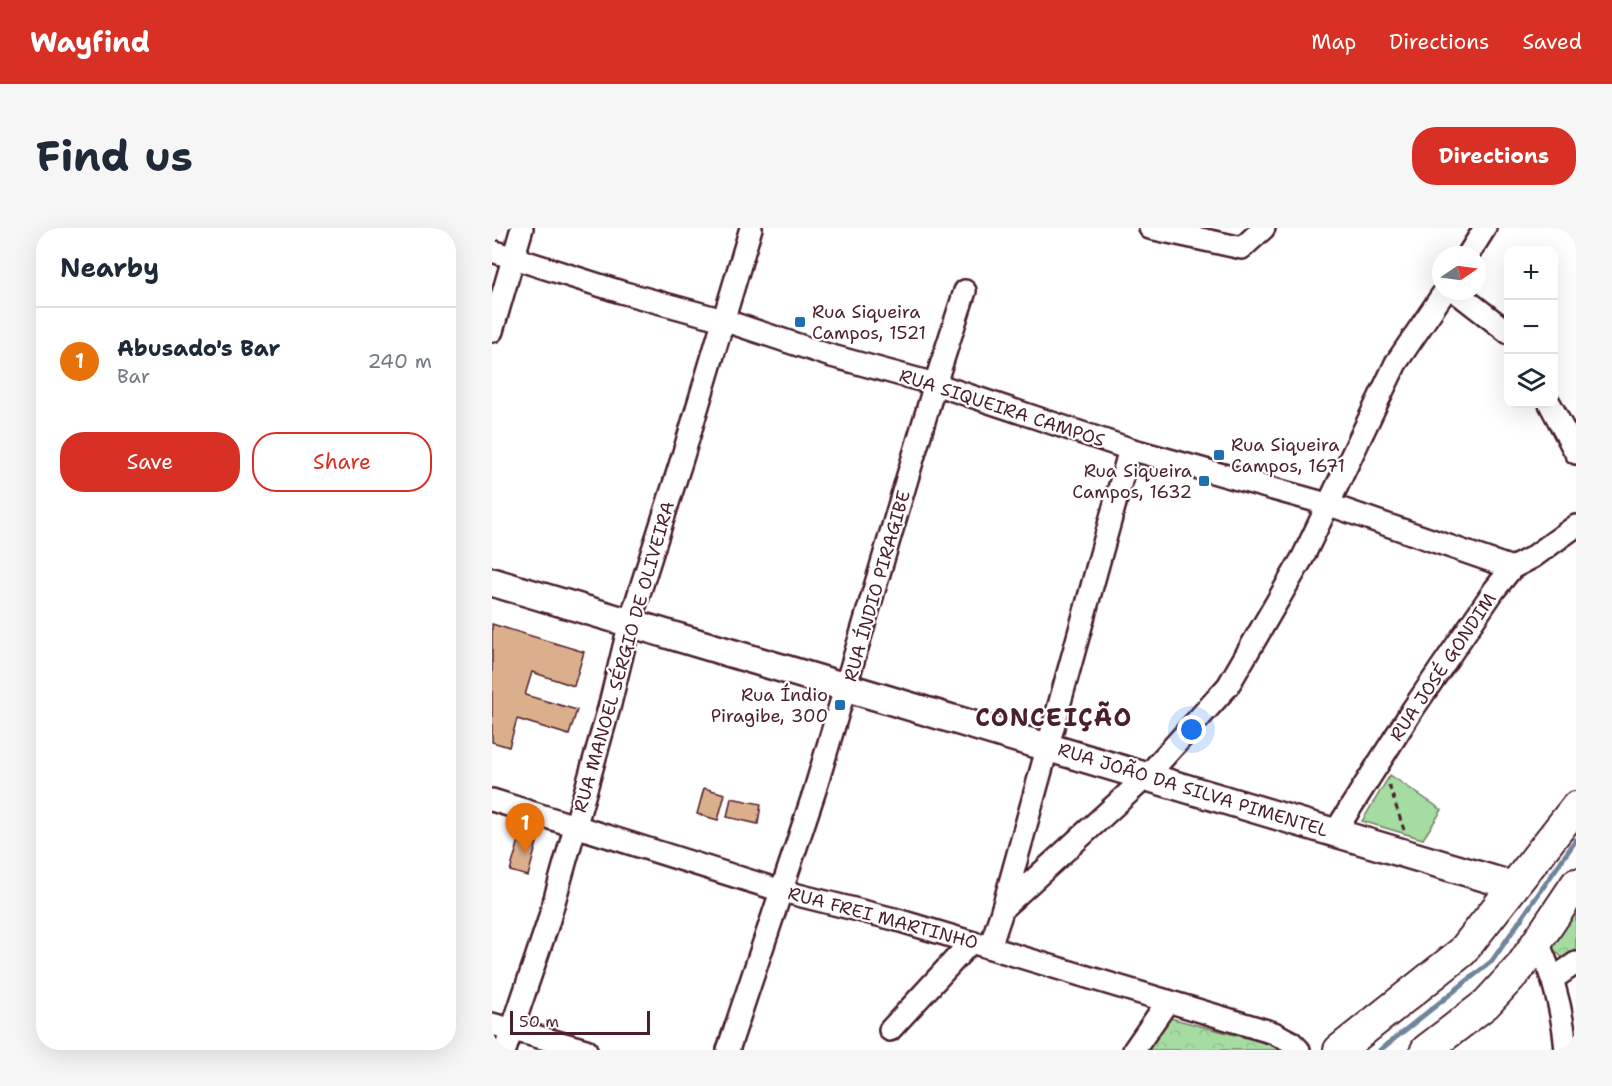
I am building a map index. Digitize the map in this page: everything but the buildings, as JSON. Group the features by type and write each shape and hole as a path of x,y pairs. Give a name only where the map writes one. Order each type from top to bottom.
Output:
{"main road":[{"path":"1339,1050 1434,978 1462,952 1576,807"},
{"path":"1426,1050 1486,1004 1521,966 1576,884"}],"street":[{"path":"492,331 522,228"},
{"name":"RUA MANOEL SÉRGIO DE OLIVEIRA","path":"503,1035 548,923 609,708 630,622 682,459 751,228"},
{"path":"1150,228 1242,248 1264,228"},
{"path":"1474,246 1485,228"},
{"name":"RUA SIQUEIRA CAMPOS","path":"492,251 621,292 723,320 828,355 935,384 1130,449 1327,504 1512,568"},
{"name":"RUA ÍNDIO PIRAGIBE","path":"728,1050 847,688 935,384 965,291"},
{"path":"890,1030 980,945 1004,908 1147,776 1228,686 1303,557 1396,363 1439,300"},
{"path":"1467,300 1504,329"},
{"path":"1552,408 1576,453"},
{"path":"1004,908 1130,449"},
{"name":"RUA JOSÉ GONDIM","path":"1335,832 1482,608 1512,568 1533,557 1576,526"},
{"name":"RUA JOÃO DA SILVA PIMENTEL","path":"492,582 1514,886"},
{"name":"RUA FREI MARTINHO","path":"492,800 575,824 782,891 894,919 1274,1033 1291,1042 1299,1050"},
{"path":"1538,942 1554,978 1563,1015 1566,1050"},
{"path":"1554,978 1576,963"},
{"path":"1134,1050 1168,1001"},
{"path":"503,1035 586,1050"}],"path":[{"path":"1381,761 1412,856"}],"green space":[{"path":"1390,775 1442,810 1423,839 1362,821"},
{"path":"1576,896 1576,954 1566,961 1545,942"},
{"path":"1170,1018 1277,1046 1280,1050 1147,1050"}],"waterway":[{"path":"1380,1050 1492,961 1576,840"}],"place":[{"name":"Rua Siqueira Campos, 1521","path":"800,322"},
{"name":"Rua Siqueira Campos, 1671","path":"1219,455"},
{"name":"Rua Siqueira Campos, 1632","path":"1204,481"},
{"name":"Rua Índio Piragibe, 300","path":"840,705"},
{"name":"Abusado's Bar","path":"525,853"}],"district":[{"name":"CONCEIÇÃO","path":"1054,718"}]}
